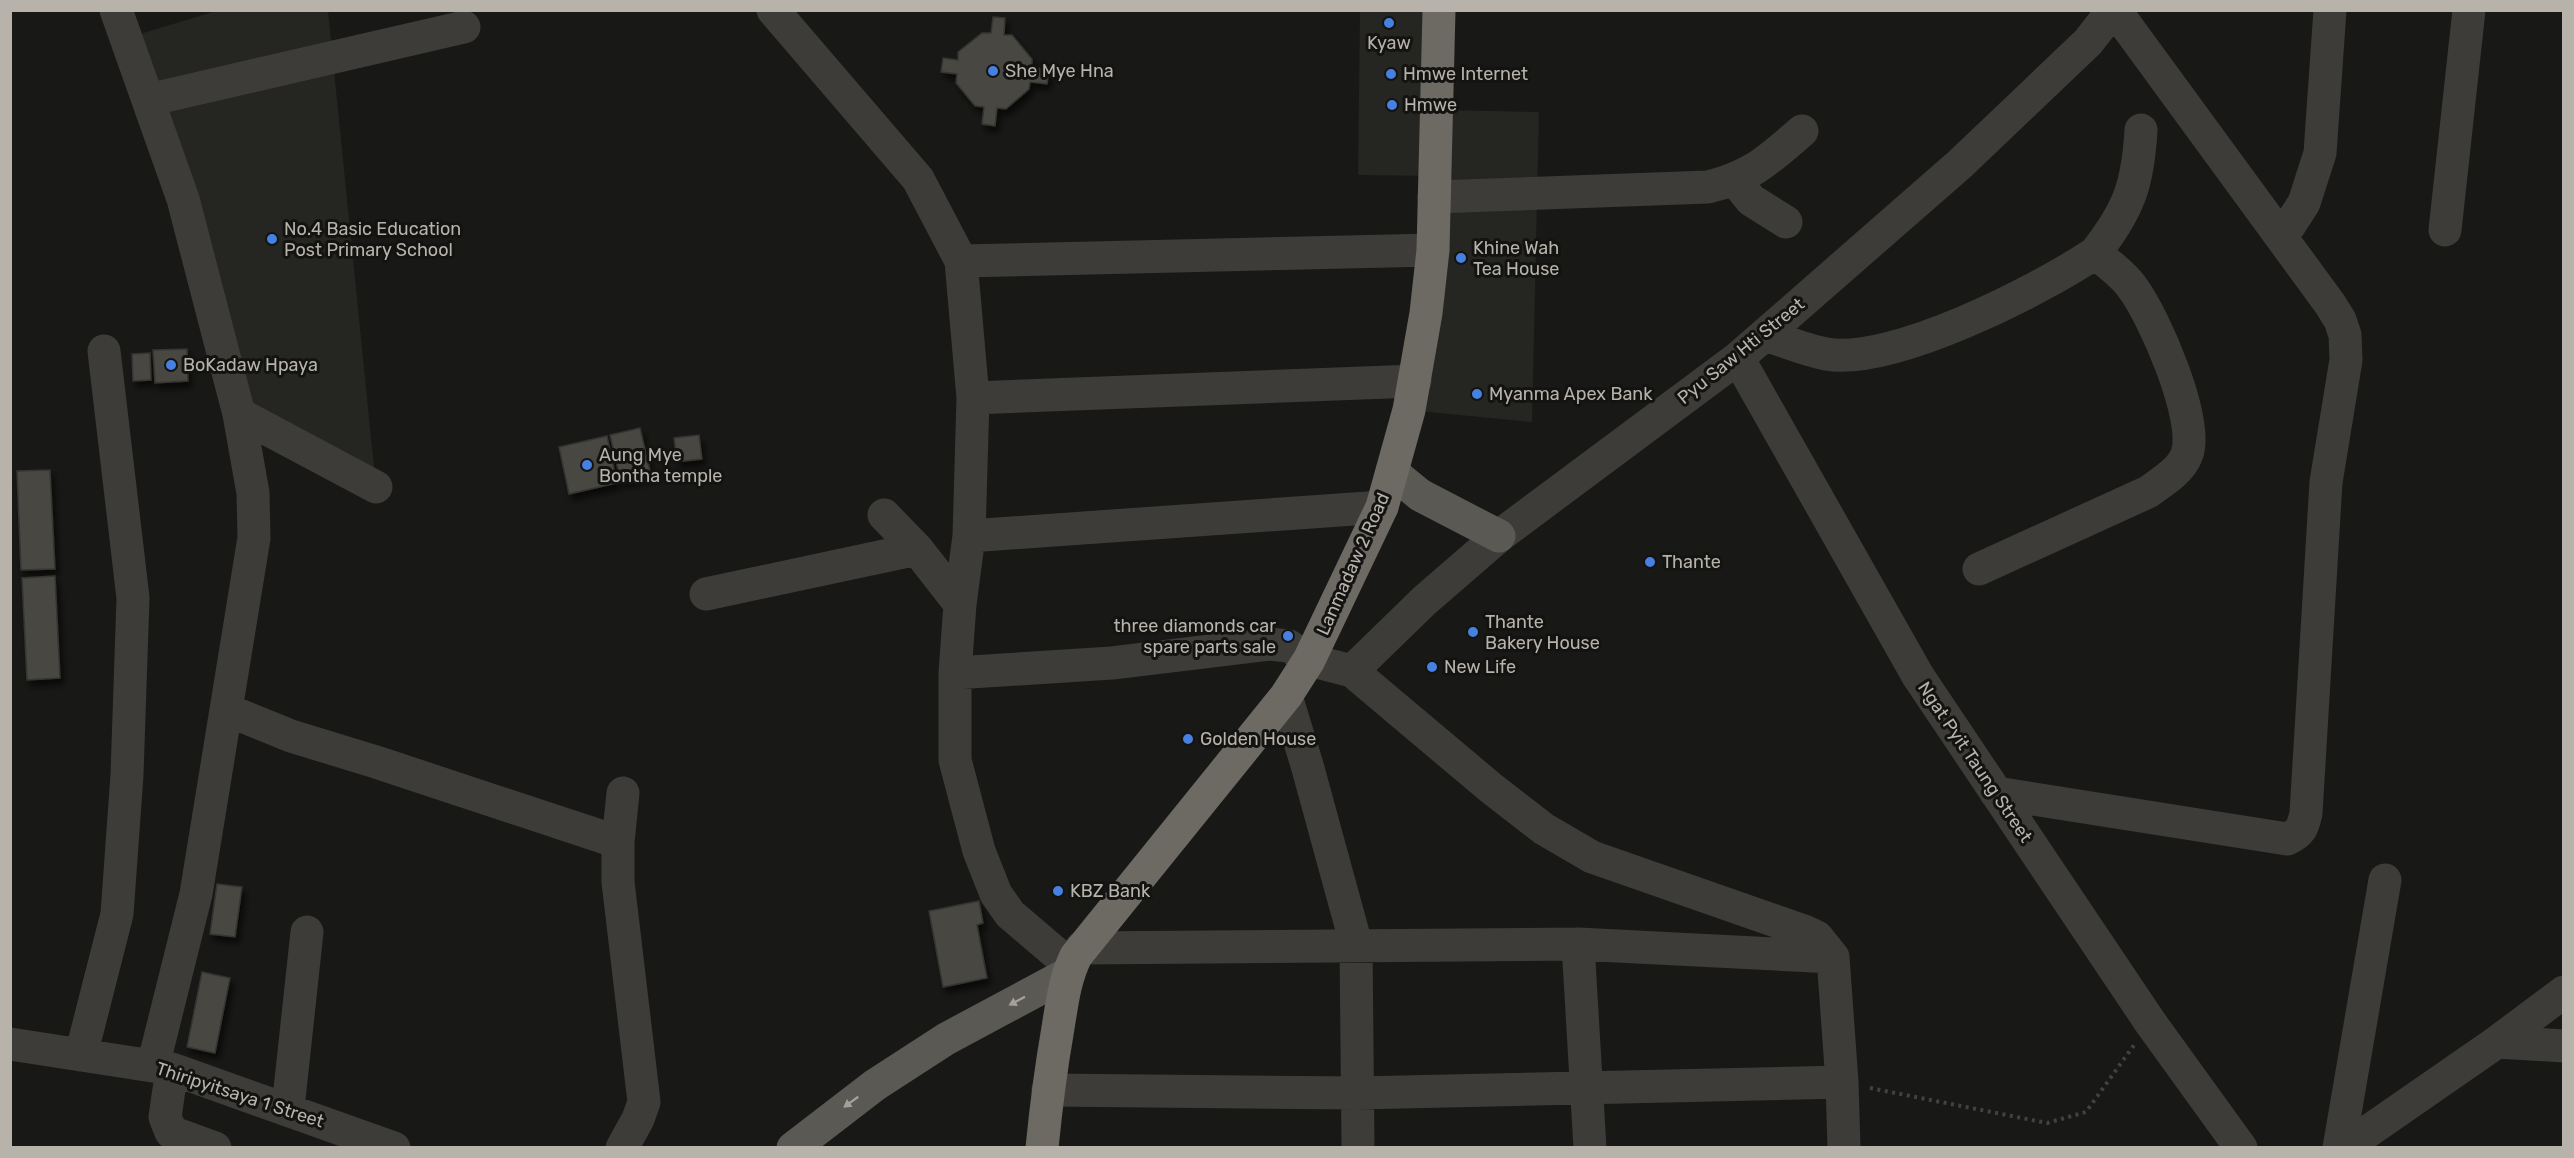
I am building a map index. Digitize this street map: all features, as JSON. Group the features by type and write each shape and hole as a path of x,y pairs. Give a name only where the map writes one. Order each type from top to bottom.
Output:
{"highway":[{"name":"Lanmadaw 2 Road","path":"1074,962 1286,696 1309,660 1382,507 1415,381 1426,314 1433,250 1439,10"},
{"path":"1042,1148 1048,1090 1074,962"}],"main road":[{"path":"1392,472 1420,495 1499,536"},
{"path":"793,1148 875,1085 1074,962"}],"street":[{"path":"116,10 183,199 239,414 253,493 254,538 227,711 196,894 162,1068 165,1117 171,1132 216,1148"},
{"path":"1996,793 2287,839 2298,834 2303,827 2306,813 2326,482 2346,360 2345,335 2340,320 2282,237 2114,10"},
{"name":"Pyu Saw Hti Street","path":"1352,671 1424,601 1499,536 1738,358 1765,335 1960,164 2088,42 2114,10"},
{"path":"2282,237 2304,203 2320,153 2330,10"},
{"path":"2445,230 2469,10"},
{"path":"784,13 918,179 961,261 973,398 969,536 960,604 955,673 955,759 979,851 996,894 1010,914 1074,962 1356,944 1578,944 1833,957"},
{"path":"148,99 464,27"},
{"path":"1765,335 1826,354 1855,355 1884,351 1992,310 2076,265 2095,253 2116,227 2128,204 2139,159 2140,130"},
{"path":"1434,197 1708,187 1735,180 1759,167 1802,131"},
{"path":"1735,180 1751,200 1786,222"},
{"path":"961,261 1433,250"},
{"path":"1979,569 2148,492 2173,475 2187,454 2189,430 2175,375 2150,315 2132,285 2095,253"},
{"path":"81,1055 117,914 127,775 133,598 104,351"},
{"name":"Ngat Pyit Taung Street","path":"1738,358 1918,676 2150,1022 2241,1148"},
{"path":"973,398 1415,381"},
{"path":"239,414 376,486"},
{"path":"969,536 1382,507"},
{"path":"884,515 917,549 960,604"},
{"path":"706,594 917,549"},
{"path":"955,673 1112,663 1269,644 1289,646 1309,660 1352,671 1491,788 1554,835 1592,857 1817,937 1833,957 1844,1148"},
{"path":"1286,696 1356,944 1358,1148"},
{"path":"227,711 291,736 618,842"},
{"path":"622,1148 638,1119 644,1102 618,882 618,842 623,793"},
{"path":"2339,1148 2385,880"},
{"path":"288,1108 307,932"},
{"path":"1578,944 1590,1148"},
{"path":"2344,1148 2497,1042 2564,992"},
{"path":"2497,1042 2564,1046"},
{"name":"Thiripyitsaya 1 Street","path":"10,1044 162,1068 288,1108 394,1148"},
{"path":"1048,1090 1357,1093 1842,1082"}],"path":[{"path":"1842,1082 2047,1124 2086,1112 2150,1022"}],"shaded area":[{"name":"No.4 Basic Education Post Primary School","path":"216,11 328,11 376,487 239,414 127,38"},
{"path":"1360,11 1442,11 1442,110 1539,112 1532,422 1409,410 1438,176 1358,175"}],"building":[{"path":"993,17 1005,18 1004,35 1012,35 1032,59 1032,68 1049,69 1047,84 1030,82 1029,89 1006,109 997,108 995,126 982,124 984,107 975,106 956,83 957,74 941,72 943,58 958,60 958,52 982,33 991,33"},
{"path":"187,349 188,381 155,383 153,350"},
{"path":"150,353 151,380 133,381 132,354"},
{"path":"640,428 651,475 621,482 610,435"},
{"path":"699,435 702,459 677,462 674,438"},
{"path":"607,436 617,483 569,494 559,447"},
{"path":"50,470 55,569 21,570 17,471"},
{"path":"55,576 60,678 27,680 22,578"},
{"path":"217,884 242,887 235,937 210,934"},
{"path":"979,901 983,923 977,925 987,978 943,987 929,911"},
{"path":"202,972 230,978 215,1053 187,1047"}],"place":[{"name":"Kyaw","path":"1389,23"},
{"name":"She Mye Hna","path":"993,71"},
{"name":"Hmwe Internet","path":"1391,74"},
{"name":"Hmwe","path":"1392,105"},
{"name":"No.4 Basic Education Post Primary School","path":"272,239"},
{"name":"Khine Wah Tea House","path":"1461,258"},
{"name":"BoKadaw Hpaya","path":"171,365"},
{"name":"Myanma Apex Bank","path":"1477,394"},
{"name":"Aung Mye Bontha temple","path":"587,465"},
{"name":"Thante","path":"1650,562"},
{"name":"Thante Bakery House","path":"1473,632"},
{"name":"three diamonds car spare parts sale","path":"1288,636"},
{"name":"New Life","path":"1432,667"},
{"name":"Golden House","path":"1188,739"},
{"name":"KBZ Bank","path":"1058,891"}]}
